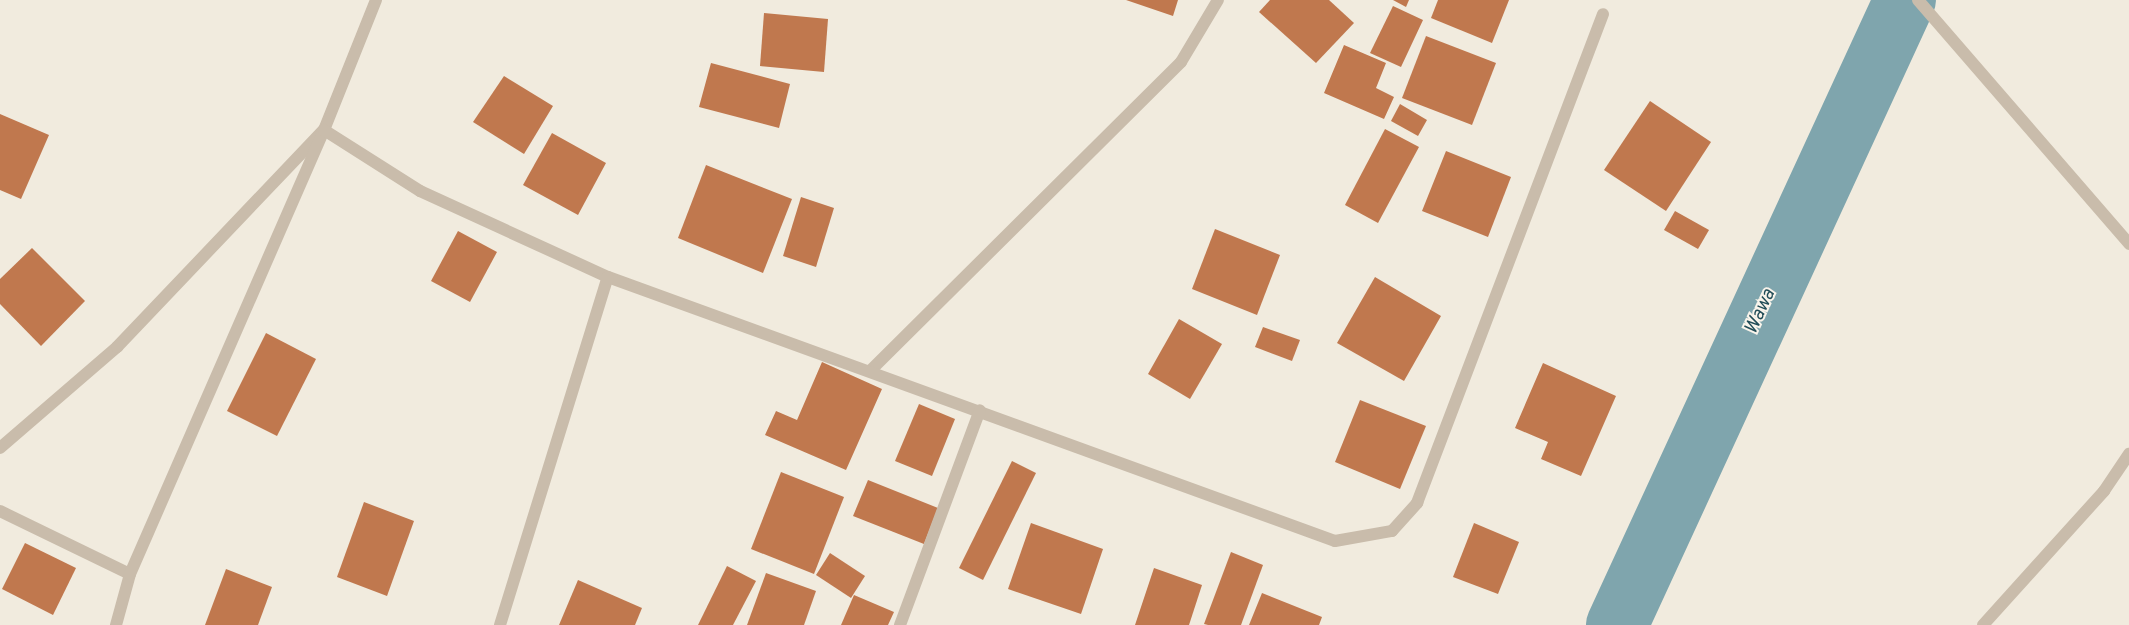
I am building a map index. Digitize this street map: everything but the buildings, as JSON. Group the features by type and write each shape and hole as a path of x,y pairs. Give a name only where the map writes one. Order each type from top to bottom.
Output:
{"street":[{"path":"116,625 130,574 324,130 376,0"},
{"path":"871,370 1180,62 1218,0"},
{"path":"1918,0 1934,15 2128,240"},
{"path":"324,130 420,191 608,277 871,370 1335,541 1392,531 1417,503 1603,14"},
{"path":"0,448 117,347 324,130"},
{"path":"500,625 608,277"},
{"path":"900,625 980,410"},
{"path":"1983,625 2104,490 2129,454"},
{"path":"0,511 130,574"}],"waterway":[{"name":"Wawa","path":"1617,625 1905,0"}]}
